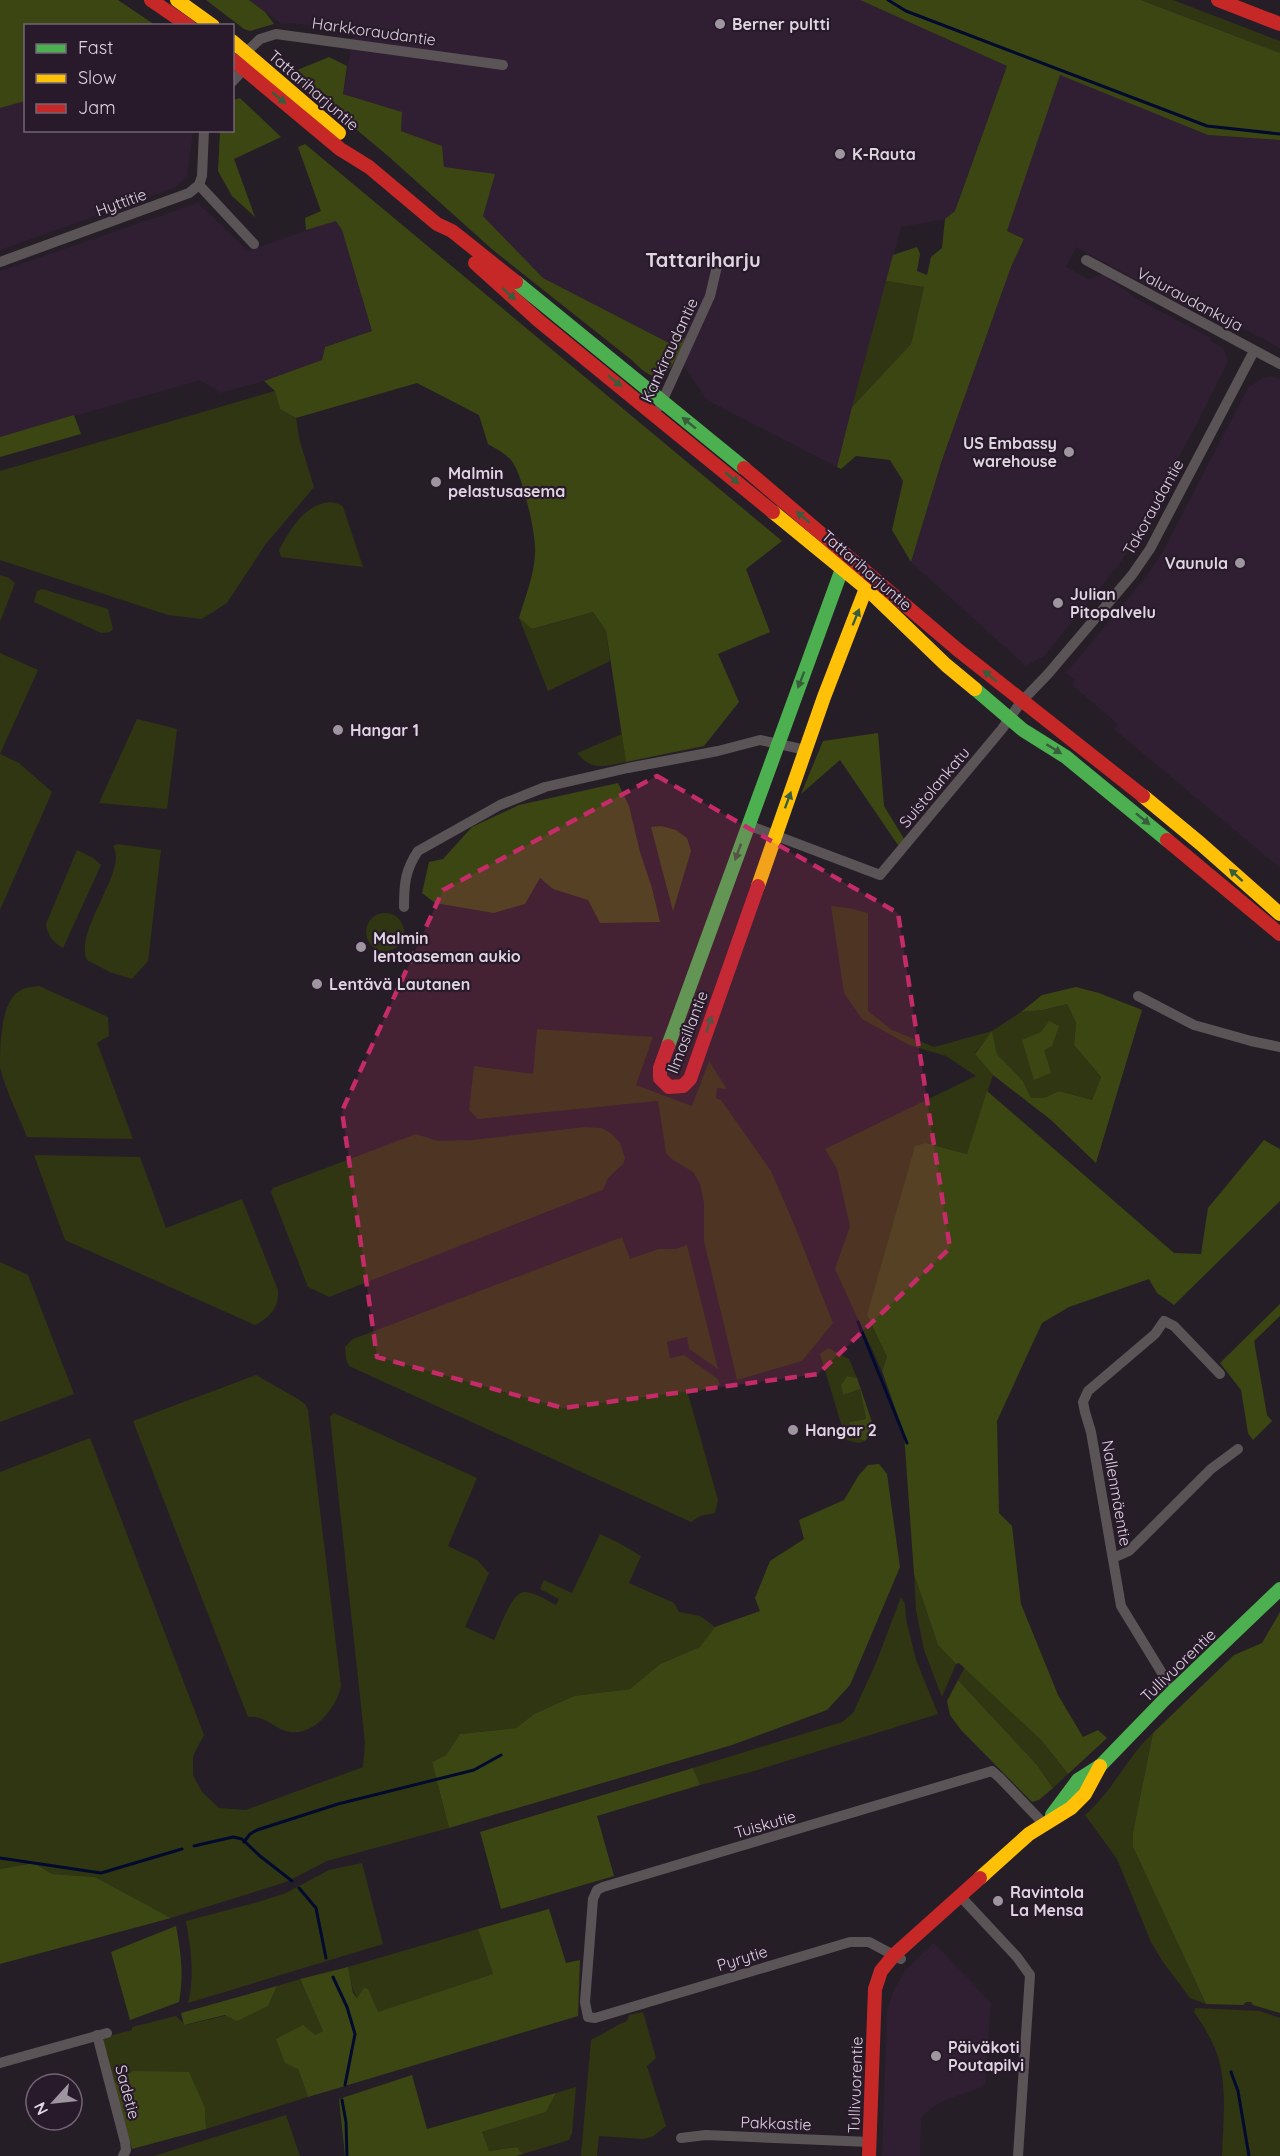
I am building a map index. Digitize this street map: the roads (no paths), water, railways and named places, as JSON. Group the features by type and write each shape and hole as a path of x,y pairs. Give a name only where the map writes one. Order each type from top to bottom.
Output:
{"main road":[{"path":"151,0 186,24"},
{"path":"177,0 210,24"},
{"path":"1218,0 1280,25"},
{"name":"Tattariharjuntie","path":"234,43 348,141 369,167"},
{"name":"Tattariharjuntie","path":"236,63 340,148 369,167 437,224 452,231 867,589 946,665 1023,730 1074,763 1280,934"},
{"name":"Tattariharjuntie","path":"659,408 751,473 1021,702 1192,836 1280,914"},
{"name":"Ilmasillantie","path":"847,555 660,1068 659,1077 669,1088 683,1086 690,1079 775,835 871,575"},
{"name":"Tullivuorentie","path":"869,2149 876,1981 885,1965 898,1957 948,1904 959,1898 1029,1834 1044,1824 1078,1780 1100,1766 1173,1690 1280,1589"}],"street":[{"name":"Harkkoraudantie","path":"247,53 260,39 276,34 503,65"},
{"path":"236,63 247,53"},
{"path":"204,132 202,177 199,185 254,244"},
{"name":"Hyttitie","path":"0,262 166,202 189,193 199,185"},
{"name":"Valuraudankuja","path":"1086,260 1280,364"},
{"name":"Kankiraudantie","path":"659,408 710,296 718,262"},
{"name":"Takoraudantie","path":"1010,718 1021,702 1071,647 1142,562 1254,351"},
{"name":"Suistolankatu","path":"775,835 880,874 1010,718"},
{"path":"404,907 406,875 409,864 417,851 524,794 589,776 718,751 760,740 806,750"},
{"path":"748,825 775,835"},
{"path":"1138,996 1194,1025 1280,1047"},
{"name":"Nallenmäentie","path":"1173,1690 1121,1606 1091,1432 1083,1402 1088,1391 1155,1334 1164,1321 1174,1326 1220,1374"},
{"path":"1113,1558 1129,1551 1211,1469 1238,1449"},
{"name":"Tuiskutie","path":"588,2017 585,2002 594,1899 597,1890 603,1887 992,1771 1044,1824"},
{"path":"959,1898 1017,1957 1029,1972 1031,1979 1018,2156"},
{"name":"Pyrytie","path":"588,2017 595,2018 850,1942 869,1942 898,1957"},
{"name":"Sadetie","path":"0,2063 102,2034 125,2142 126,2150 123,2156"},
{"name":"Pakkastie","path":"681,2138 706,2135 869,2149"}],"waterway":[{"path":"888,0 906,11 1207,126 1280,134"},
{"path":"858,1322 907,1443"},
{"path":"244,1842 250,1834 257,1830 338,1804 474,1770 501,1755"},
{"path":"194,1846 233,1837 242,1839 292,1881"},
{"path":"0,1858 101,1873 182,1849"},
{"path":"299,1888 316,1908 326,1958"},
{"path":"333,1977 347,2007 355,2034 345,2085"},
{"path":"1231,2072 1238,2091 1249,2156"},
{"path":"342,2100 346,2122 347,2156"}],"place":[{"name":"Berner pultti","path":"720,24"},
{"name":"K-Rauta","path":"840,154"},
{"name":"US Embassy warehouse","path":"1069,452"},
{"name":"Malmin pelastusasema","path":"436,482"},
{"name":"Vaunula","path":"1240,563"},
{"name":"Julian Pitopalvelu","path":"1058,603"},
{"name":"Hangar 1","path":"338,730"},
{"name":"Malmin lentoaseman aukio","path":"361,947"},
{"name":"Lentävä Lautanen","path":"317,984"},
{"name":"Hangar 2","path":"793,1430"},
{"name":"Ravintola La Mensa","path":"998,1901"},
{"name":"Päiväkoti Poutapilvi","path":"936,2056"}],"district":[{"name":"Tattariharju","path":"703,259"}]}
